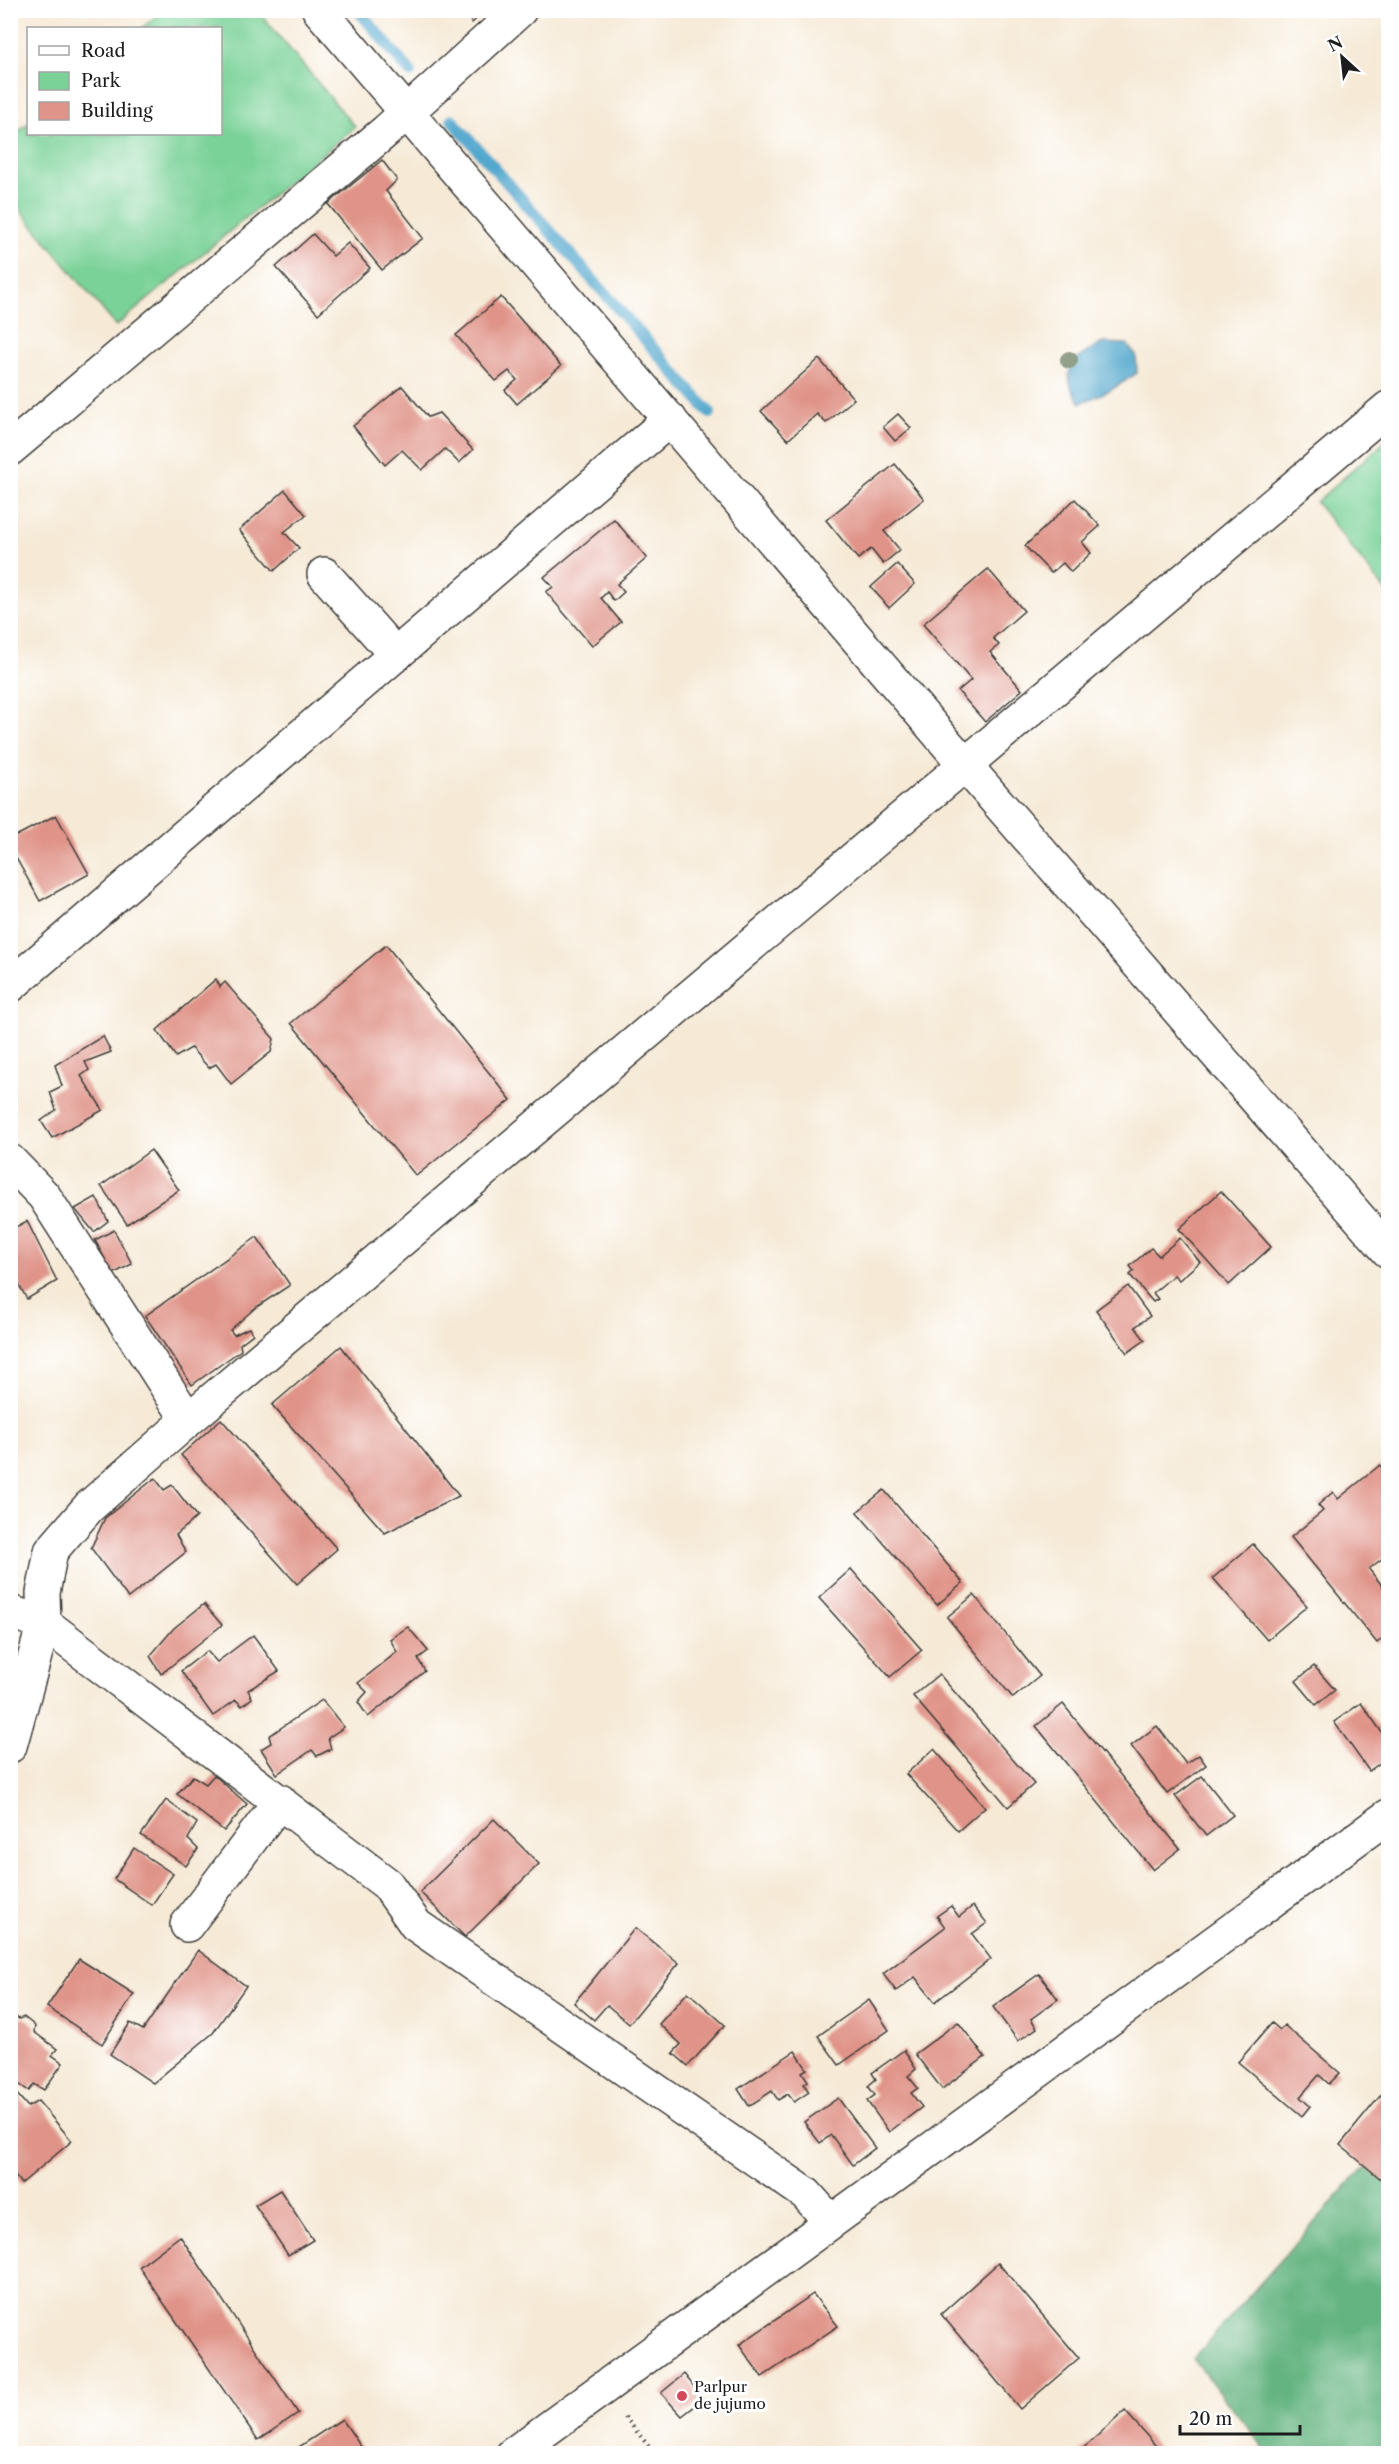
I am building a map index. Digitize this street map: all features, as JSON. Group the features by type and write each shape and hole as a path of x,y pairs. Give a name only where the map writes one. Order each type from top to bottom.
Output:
{"street":[{"path":"319,10 966,766 1389,1251"},
{"path":"10,448 406,113 520,10"},
{"path":"10,1746 44,1623 43,1593 51,1551 89,1507 188,1420 1389,408"},
{"path":"10,986 670,419"},
{"path":"324,574 396,655"},
{"path":"10,1161 44,1196 188,1420"},
{"path":"10,1612 44,1623 387,1884 416,1925 806,2194 830,2221"},
{"path":"187,1925 280,1801"},
{"path":"513,2454 1389,1816"}],"path":[{"path":"602,2389 655,2454"}],"green space":[{"path":"164,10 258,11 355,127 116,326 11,199 11,138 27,124 27,135 222,135 222,27 143,27"},
{"path":"1388,439 1388,594 1316,502"},
{"path":"1388,2148 1388,2453 1268,2453 1193,2359 1353,2179"}],"water":[{"path":"1103,343 1127,344 1136,355 1137,373 1111,390 1081,403 1070,383 1071,367 1083,354"}],"building":[{"path":"462,10 486,10 472,23"},
{"path":"382,160 397,180 386,191 423,238 382,270 328,204"},
{"path":"313,234 333,256 348,243 370,268 318,314 276,267"},
{"path":"501,297 561,366 517,404 505,390 517,380 509,371 496,381 456,335"},
{"path":"819,359 854,399 826,423 817,414 788,440 761,411"},
{"path":"402,386 428,417 439,413 473,450 459,463 445,449 422,470 402,450 385,465 353,426"},
{"path":"898,414 911,428 895,441 883,427"},
{"path":"895,464 924,499 884,531 900,550 883,564 871,549 858,559 826,520"},
{"path":"285,490 306,515 284,532 299,548 274,571 239,530"},
{"path":"1075,499 1100,526 1082,542 1091,553 1071,572 1063,563 1051,573 1025,546"},
{"path":"614,519 647,558 617,584 624,592 614,601 607,592 601,598 621,622 592,646 546,592 553,587 544,577"},
{"path":"897,564 915,584 889,608 871,587"},
{"path":"988,569 1024,611 993,638 999,645 990,652 1022,690 985,722 958,691 971,680 923,624"},
{"path":"56,815 89,874 40,901 10,847 10,839"},
{"path":"386,945 511,1100 416,1176 291,1023"},
{"path":"216,979 220,987 225,982 274,1039 271,1052 231,1084 216,1064 209,1068 191,1048 176,1057 157,1030"},
{"path":"103,1036 111,1052 85,1062 89,1070 81,1076 103,1110 52,1138 41,1121 56,1110 50,1092 62,1086 55,1065"},
{"path":"151,1150 179,1190 127,1224 101,1186"},
{"path":"1221,1191 1271,1247 1229,1285 1179,1229"},
{"path":"96,1197 108,1221 94,1232 75,1209"},
{"path":"27,1221 57,1281 27,1299 15,1278 10,1280 10,1230"},
{"path":"114,1230 132,1264 113,1274 95,1240"},
{"path":"257,1237 290,1285 255,1308 230,1330 234,1335 249,1328 253,1334 240,1344 241,1350 192,1385 145,1316"},
{"path":"1180,1238 1200,1262 1179,1280 1174,1275 1153,1293 1158,1299 1153,1302 1130,1275 1134,1271 1130,1266 1151,1248 1159,1256"},
{"path":"1128,1286 1150,1316 1135,1327 1145,1340 1127,1353 1096,1310"},
{"path":"341,1346 459,1496 385,1533 272,1405"},
{"path":"221,1419 337,1549 297,1584 181,1455"},
{"path":"1380,1465 1388,1476 1388,1554 1369,1569 1388,1593 1388,1634 1377,1643 1291,1537 1323,1511 1318,1505 1333,1492 1338,1499"},
{"path":"155,1478 164,1490 172,1485 197,1517 176,1535 186,1552 128,1598 91,1548 105,1518"},
{"path":"884,1490 963,1583 937,1605 857,1512"},
{"path":"1253,1544 1307,1606 1267,1640 1213,1578"},
{"path":"851,1569 922,1650 890,1677 819,1598"},
{"path":"974,1595 1040,1676 1013,1698 947,1617"},
{"path":"204,1604 222,1625 161,1674 150,1656 174,1628"},
{"path":"408,1627 428,1651 418,1659 425,1671 368,1717 358,1702 367,1692 358,1683 397,1652 390,1639"},
{"path":"253,1635 279,1671 248,1690 252,1698 242,1706 236,1700 213,1716 181,1671 207,1651 217,1662"},
{"path":"1314,1666 1335,1690 1316,1705 1296,1681"},
{"path":"939,1674 1034,1784 1008,1807 913,1696"},
{"path":"322,1700 344,1727 328,1738 331,1749 317,1756 312,1750 277,1774 261,1749 271,1743 269,1736"},
{"path":"1361,1703 1388,1741 1388,1757 1369,1771 1334,1722"},
{"path":"1063,1704 1180,1849 1153,1870 1036,1726"},
{"path":"1157,1726 1186,1764 1199,1755 1206,1765 1167,1794 1131,1746"},
{"path":"934,1749 985,1807 958,1831 906,1774"},
{"path":"214,1775 247,1804 224,1831 177,1794 193,1776 206,1784"},
{"path":"1202,1776 1233,1815 1206,1836 1175,1796"},
{"path":"166,1800 197,1823 188,1839 198,1849 186,1866 141,1835"},
{"path":"494,1819 539,1864 465,1937 420,1892"},
{"path":"134,1848 173,1874 152,1905 114,1879"},
{"path":"951,1906 959,1917 973,1906 987,1923 972,1934 991,1959 935,2002 915,1977 896,1991 883,1974 945,1927 937,1916"},
{"path":"635,1928 679,1963 629,2024 607,2005 594,2020 574,2003"},
{"path":"198,1950 246,1986 213,2033 153,2083 110,2054 130,2023 143,2030"},
{"path":"79,1959 134,1994 102,2044 47,2007"},
{"path":"1039,1974 1058,1999 1031,2019 1037,2028 1018,2041 993,2007"},
{"path":"688,1992 725,2025 688,2066 673,2053 681,2044 659,2024"},
{"path":"869,2000 889,2030 839,2065 818,2036"},
{"path":"10,2013 19,2019 24,2017 35,2026 34,2032 57,2049 52,2055 63,2063 44,2090 34,2084 29,2091 10,2078"},
{"path":"958,2022 985,2057 942,2089 915,2054"},
{"path":"1272,2023 1280,2030 1284,2025 1340,2073 1329,2084 1319,2075 1300,2097 1310,2106 1302,2116 1238,2062"},
{"path":"904,2050 916,2069 908,2076 918,2088 911,2093 922,2107 889,2132 867,2101 875,2095 868,2086 876,2079 872,2073"},
{"path":"795,2051 807,2069 802,2072 808,2081 804,2084 809,2092 794,2102 788,2094 778,2100 772,2091 749,2106 738,2089"},
{"path":"10,2086 28,2107 38,2101 72,2141 21,2184 16,2177 10,2181"},
{"path":"1385,2090 1388,2093 1388,2185 1340,2145"},
{"path":"838,2098 875,2148 853,2165 831,2135 820,2143 804,2122"},
{"path":"280,2190 313,2240 288,2255 255,2205"},
{"path":"180,2236 298,2413 258,2440 139,2267"},
{"path":"998,2263 1079,2358 1020,2409 941,2314"},
{"path":"813,2294 838,2326 762,2377 739,2345"},
{"name":"Parlpur de jujumo","path":"684,2374 704,2399 682,2416 661,2393"},
{"path":"1125,2411 1163,2454 1077,2454"},
{"path":"342,2419 366,2454 288,2454"}],"waterway":[{"path":"358,10 410,72"},
{"path":"452,120 710,413"}],"place":[{"name":"Parlpur de jujumo","path":"682,2396"}]}
